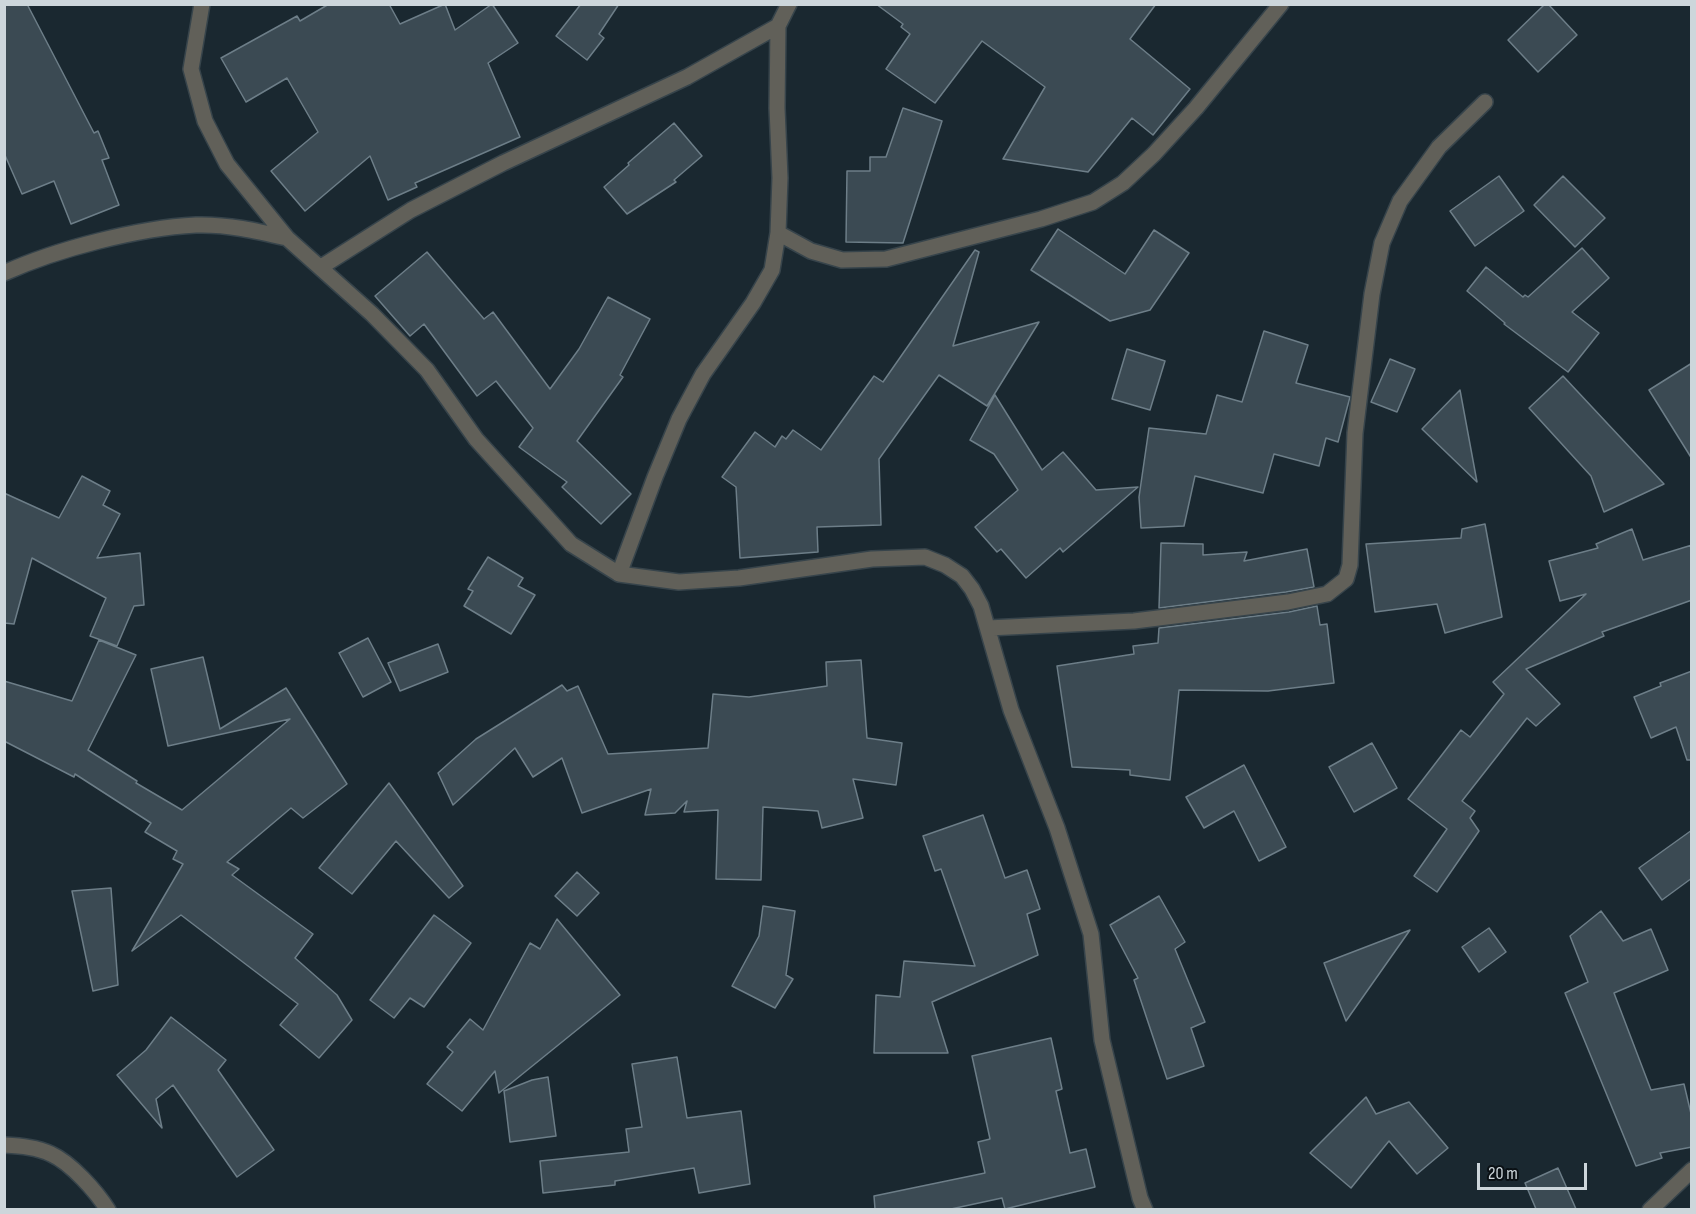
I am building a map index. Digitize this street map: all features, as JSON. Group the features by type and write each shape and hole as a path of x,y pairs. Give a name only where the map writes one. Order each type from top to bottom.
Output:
{"street":[{"path":"202,4 191,69 205,122 227,164 287,238 372,314 428,370 476,439 571,544 619,574 679,582 740,578 872,559 925,558 945,565 962,576 972,588 981,606 1011,710 1057,828 1091,934 1102,1040 1140,1198 1145,1209"},
{"path":"619,574 679,419 703,374 753,303 772,270 778,233 780,178 777,108 778,26 789,4"},
{"path":"778,233 811,251 842,261 886,259 1041,219 1093,202 1123,183 1154,154 1196,108 1281,4"},
{"path":"321,267 411,210 503,162 687,77 778,26"},
{"path":"988,628 1134,621 1288,602 1327,594 1346,579 1350,565 1355,433 1372,294 1382,243 1400,201 1439,147 1485,102"},
{"path":"4,273 27,263 85,246 144,232 197,225 240,227 287,238"},
{"path":"4,1145 30,1147 52,1154 86,1180 108,1209"},
{"path":"1650,1209 1692,1170"}],"building":[{"path":"4,4 27,4 94,133 98,131 109,158 102,160 119,205 71,224 54,181 22,194 4,153"},
{"path":"329,4 389,4 400,24 445,4 455,30 492,4 518,43 488,63 520,137 415,183 417,187 388,200 370,156 305,211 271,171 318,132 287,78 246,102 221,58 297,16 300,21"},
{"path":"581,4 619,4 599,34 604,38 587,60 556,36"},
{"path":"876,4 1156,4 1130,39 1190,89 1153,135 1132,118 1088,172 1003,159 1045,87 982,41 935,103 886,69 910,34 901,27 903,24"},
{"path":"1545,4 1548,4 1577,35 1538,72 1508,40"},
{"path":"903,108 942,121 903,243 846,242 847,171 870,171 870,157 886,157"},
{"path":"674,123 702,156 674,180 676,182 627,214 604,187"},
{"path":"1499,176 1524,211 1475,246 1450,211"},
{"path":"1563,176 1605,218 1575,247 1534,205"},
{"path":"1058,229 1125,274 1154,230 1189,253 1150,310 1110,321 1031,270"},
{"path":"1582,248 1609,278 1572,312 1599,333 1568,372 1504,324 1467,291 1486,267 1523,297 1525,295 1528,297"},
{"path":"975,250 979,252 953,346 1039,322 987,406 939,375 879,459 881,525 817,527 818,552 740,558 736,487 722,477 755,432 775,447 782,436 786,439 793,430 821,450 874,376 883,382"},
{"path":"427,252 484,319 493,312 550,389 579,349 608,297 650,319 620,375 623,377 577,441 631,494 601,524 562,487 567,482 519,447 533,428 496,381 477,396 424,324 410,336 375,296"},
{"path":"1264,331 1308,345 1296,383 1350,397 1338,442 1326,438 1319,466 1274,454 1263,493 1195,476 1184,526 1141,528 1139,497 1149,428 1206,434 1217,395 1242,402"},
{"path":"1127,349 1165,361 1150,410 1112,399"},
{"path":"1390,359 1415,369 1397,412 1371,402"},
{"path":"1692,363 1692,459 1649,390"},
{"path":"1563,376 1664,484 1604,512 1591,476 1529,408"},
{"path":"1460,390 1477,482 1422,429"},
{"path":"995,395 1042,470 1063,452 1096,490 1138,487 1063,552 1060,548 1026,578 1001,549 997,552 975,527 1018,490 994,454 970,440"},
{"path":"82,476 110,491 103,505 120,514 97,558 140,553 144,605 134,606 117,646 90,636 106,598 32,558 14,624 4,623 4,493 59,518"},
{"path":"1485,524 1502,617 1445,633 1437,604 1375,612 1366,544 1461,538 1462,529"},
{"path":"1632,529 1643,560 1692,545 1692,600 1602,632 1604,636 1526,669 1560,704 1536,726 1527,718 1462,801 1475,811 1470,818 1479,831 1437,892 1414,876 1447,829 1408,799 1461,730 1470,737 1504,694 1493,682 1586,594 1560,601 1549,561 1598,548 1596,544"},
{"path":"1161,543 1203,544 1203,555 1247,552 1244,561 1307,549 1314,587 1159,608"},
{"path":"488,557 523,578 518,586 535,595 511,634 464,606 473,591 468,589"},
{"path":"1317,606 1320,625 1327,624 1334,683 1268,691 1179,690 1170,780 1130,775 1130,770 1072,767 1057,666 1134,654 1133,646 1158,643 1159,628 1289,612"},
{"path":"368,638 391,682 363,697 339,653"},
{"path":"99,640 136,655 88,750 137,781 136,783 182,810 290,719 168,746 151,669 203,657 220,729 286,688 347,784 303,818 291,808 227,862 239,869 232,875 313,934 295,958 337,995 352,1020 319,1058 280,1025 298,1004 181,915 132,951 183,864 173,859 177,851 145,832 151,823 75,774 74,777 4,741 4,681 72,701"},
{"path":"438,644 448,672 400,691 388,663"},
{"path":"861,660 867,738 902,743 896,785 853,779 863,818 822,828 818,811 763,807 761,880 716,879 718,810 684,812 687,801 675,813 645,815 651,789 582,813 562,758 533,777 515,748 453,805 438,773 476,739 562,685 567,691 578,686 608,754 708,748 713,694 749,697 827,686 826,662"},
{"path":"1692,671 1692,760 1687,760 1676,727 1651,738 1634,697 1661,686 1660,683"},
{"path":"1372,743 1397,788 1354,812 1329,767"},
{"path":"1244,765 1286,847 1259,861 1234,811 1204,828 1186,797"},
{"path":"389,783 463,886 449,898 396,841 352,894 319,868"},
{"path":"983,815 1005,878 1027,870 1040,909 1027,914 1038,955 932,1002 948,1053 874,1053 876,995 900,997 904,961 975,966 941,869 935,871 923,836"},
{"path":"1692,830 1692,878 1662,900 1639,868"},
{"path":"577,872 599,893 577,916 555,896"},
{"path":"111,888 118,985 93,991 72,891"},
{"path":"1159,896 1185,942 1175,949 1205,1022 1191,1028 1204,1066 1167,1079 1134,980 1138,978 1110,925"},
{"path":"763,906 795,911 786,975 793,979 775,1008 732,986 759,936"},
{"path":"1601,911 1623,941 1651,929 1668,970 1614,993 1651,1090 1684,1084 1692,1118 1692,1147 1660,1153 1662,1158 1636,1166 1565,993 1588,982 1570,936"},
{"path":"434,915 471,943 424,1007 410,998 394,1018 370,1000"},
{"path":"557,919 620,995 499,1093 495,1071 462,1111 427,1084 453,1052 447,1047 470,1019 483,1030 530,943 540,949"},
{"path":"1489,928 1506,952 1479,972 1462,947"},
{"path":"1410,930 1372,984 1346,1021 1324,963"},
{"path":"171,1017 226,1060 218,1070 274,1150 237,1177 173,1085 156,1099 162,1128 117,1075 146,1050"},
{"path":"1051,1038 1062,1089 1056,1091 1070,1153 1086,1149 1095,1187 1005,1209 1002,1198 951,1209 875,1209 874,1196 985,1173 978,1142 990,1139 972,1056"},
{"path":"677,1057 687,1118 741,1111 750,1184 699,1193 694,1168 615,1181 615,1185 543,1193 540,1161 629,1152 626,1129 642,1127 632,1064"},
{"path":"548,1077 556,1136 510,1142 504,1091 532,1080"},
{"path":"1366,1097 1376,1114 1409,1102 1448,1148 1417,1174 1389,1141 1351,1188 1310,1153"},
{"path":"1558,1168 1576,1209 1536,1209 1525,1183"}]}
